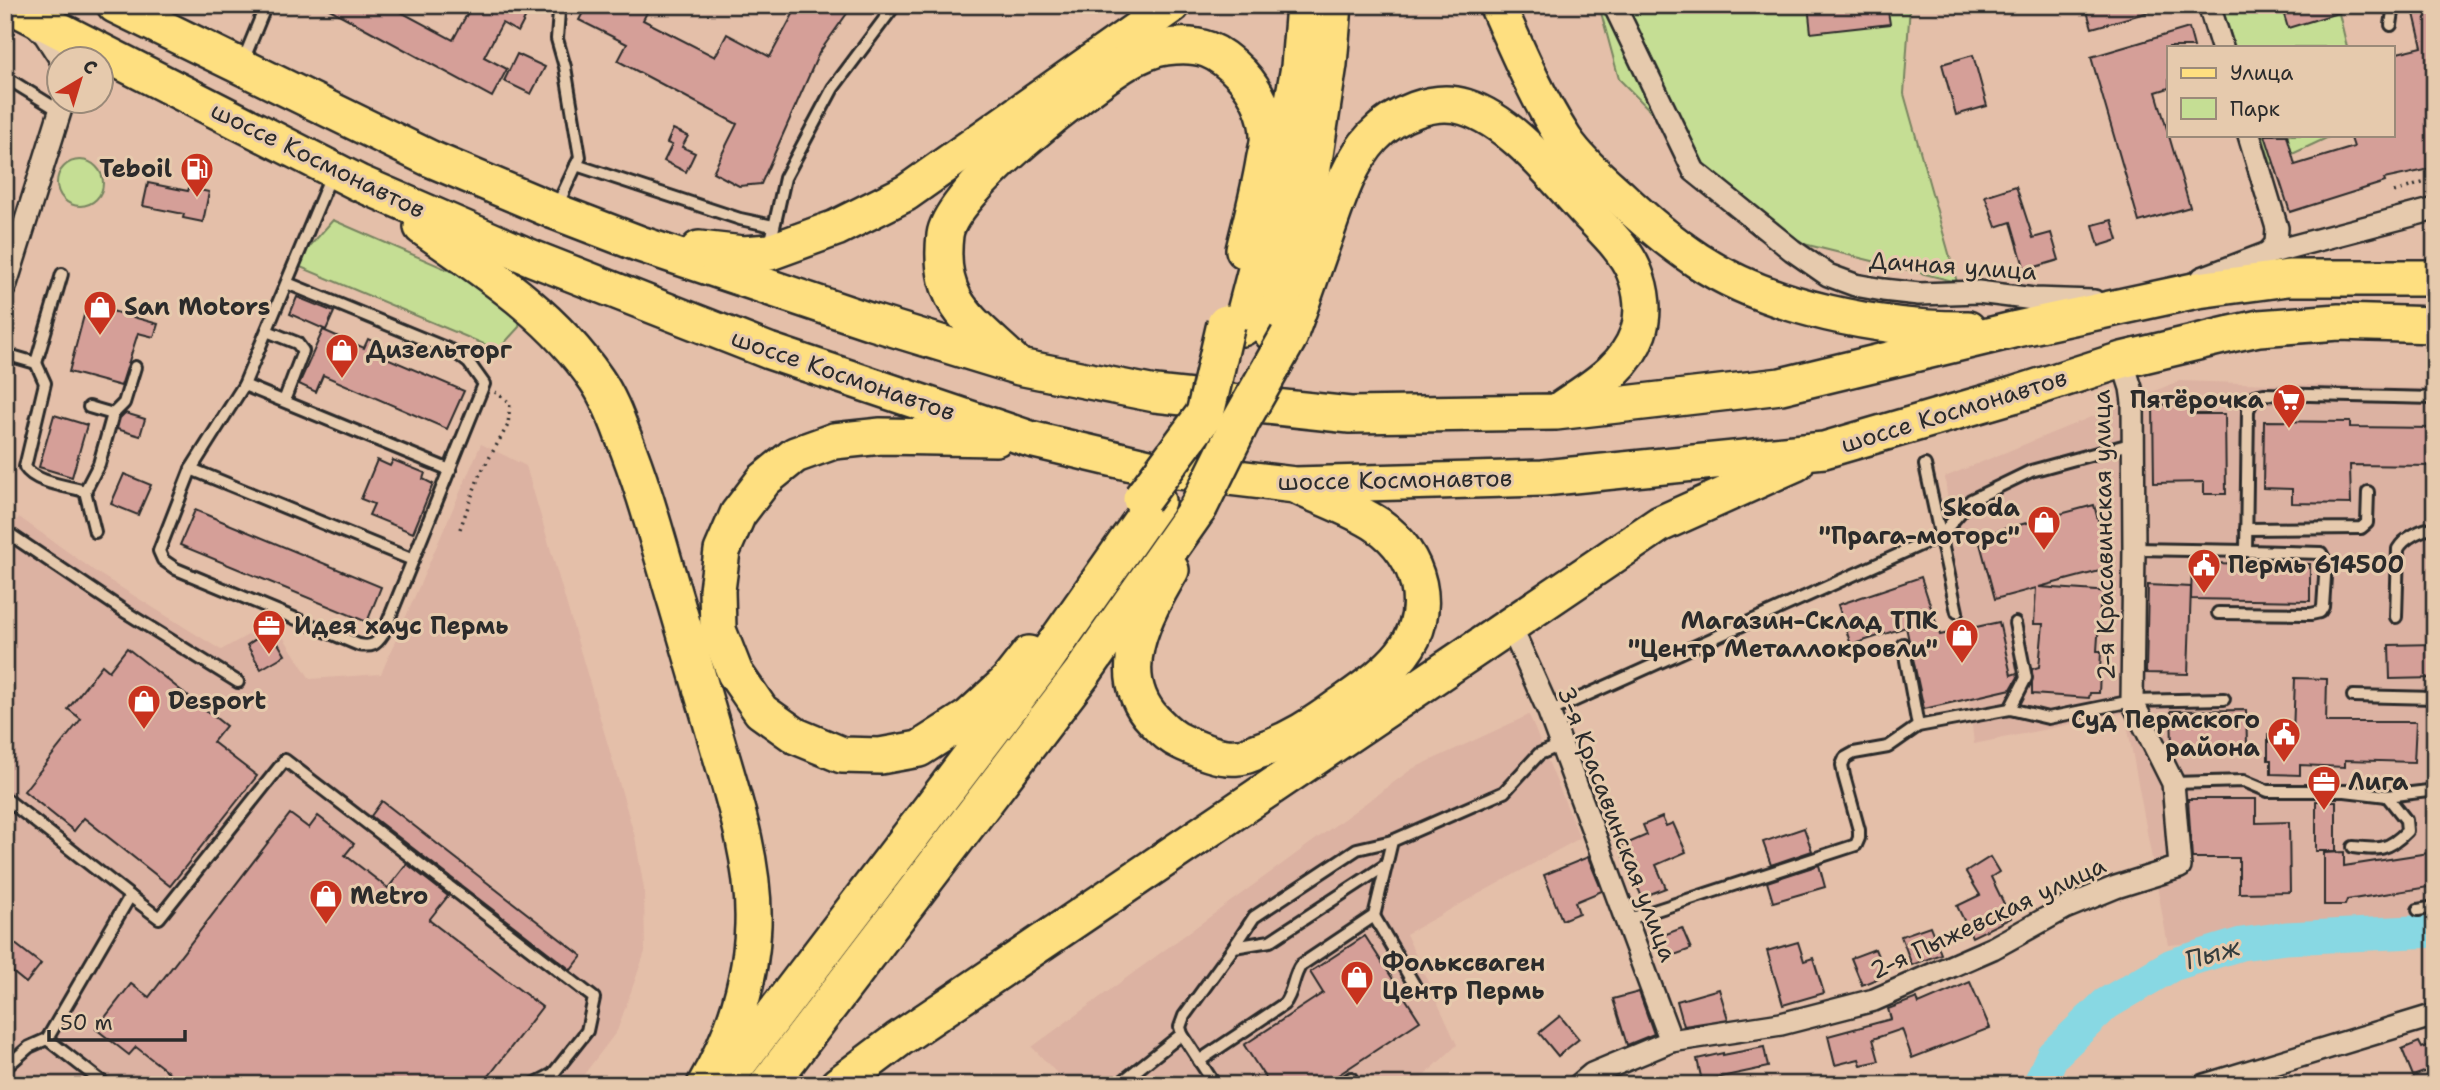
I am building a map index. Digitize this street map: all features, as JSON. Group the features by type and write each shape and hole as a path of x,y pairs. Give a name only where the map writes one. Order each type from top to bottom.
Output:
{"highway":[{"path":"768,1085 1205,509 1241,421 1300,67 1305,5"},
{"path":"721,1085 1043,663 1257,330 1307,200 1328,64 1333,5"}],"main road":[{"name":"шоссе Космонавтов","path":"115,5 431,159 640,244 872,322 1019,367 1155,394 1350,415 1556,412 1781,386 2017,329 2198,290 2288,278 2435,278"},
{"path":"640,244 743,254 771,239 836,228 906,193 1172,5"},
{"path":"1497,5 1526,70 1565,140 1639,216 1698,261 1748,288 1821,311 1890,324 1950,330 2017,329"},
{"name":"шоссе Космонавтов","path":"14,7 346,177 532,258 769,351 1030,439 1153,468 1295,485 1544,478 1824,450 2122,360 2259,328 2339,322 2435,325"},
{"path":"1019,367 952,299 944,276 945,231 957,209 982,178 1051,118 1128,61 1163,47 1196,45 1225,58 1248,82 1261,104 1268,136 1261,181 1257,330"},
{"path":"1257,330 1358,156 1374,136 1400,115 1429,106 1463,106 1496,122 1535,155 1618,246 1634,270 1643,304 1639,332 1628,354 1613,373 1556,412"},
{"path":"346,177 504,284 551,323 576,351 598,382 636,467 727,774 744,840 750,882 753,923 741,1006 724,1053 705,1085"},
{"path":"1030,439 880,436 834,442 795,455 764,480 738,514 722,551 717,590 718,630 735,673 761,711 796,736 842,755 880,756 919,749 969,718 1007,682 1110,539 1149,500"},
{"path":"838,1085 899,1039 1660,524 1824,450"},
{"path":"1205,509 1150,606 1136,642 1132,681 1145,711 1170,736 1208,753 1238,757 1273,747 1302,734 1370,685 1403,653 1417,625 1421,594 1415,567 1402,547 1377,525 1295,485"}],"street":[{"name":"Дачная улица","path":"1614,5 1694,171 1792,250 1828,275 1855,285 1907,293 1978,292 2034,299 2134,303"},
{"path":"2209,5 2222,46"},
{"path":"14,7 45,35 52,46"},
{"path":"116,73 163,84"},
{"path":"5,287 59,116"},
{"path":"2249,136 2277,228 2276,244 2268,253"},
{"path":"2134,303 2268,253 2435,209"},
{"name":"2-я Красавинская улица","path":"2122,360 2131,388 2134,443 2132,701 2173,783 2180,867"},
{"name":"3-я Красавинская улица","path":"1511,626 1549,712 1671,1041"},
{"name":"2-я Пыжевская улица","path":"1579,1085 1592,1074 1671,1041 1782,1024 1874,1000 1993,948 2065,908 2116,887 2180,867"},
{"path":"2205,1085 2435,1014"}],"lane":[{"path":"241,68 266,5"},
{"path":"554,211 580,157 565,67 557,38 562,5"},
{"path":"576,165 740,219 771,239 785,178 834,88 895,5"},
{"path":"2391,25 2394,5"},
{"path":"5,77 46,98"},
{"path":"287,283 463,356 484,384 377,643 370,646 359,645 176,569 163,560 159,551 191,469 244,385 287,283 346,177"},
{"path":"62,274 36,363 45,383 25,467 38,478 85,491"},
{"path":"267,331 297,343 303,351 284,401"},
{"path":"5,354 36,363"},
{"path":"95,532 85,491 99,464 113,414 124,403 135,367"},
{"path":"244,385 450,470"},
{"path":"2246,551 2248,410 2255,396 2435,398"},
{"path":"89,407 113,414"},
{"path":"1549,712 1940,536 1971,500 2031,471 2134,443"},
{"path":"1925,466 1957,612"},
{"path":"191,469 413,560"},
{"path":"2246,530 2361,528 2367,523 2368,492"},
{"path":"2396,617 2398,549 2406,540 2429,528 2435,528"},
{"path":"5,531 127,613 238,681"},
{"path":"2134,549 2321,553 2326,562 2323,607 2320,612 2218,613"},
{"path":"2010,709 2026,678 2015,623"},
{"path":"1903,644 1918,726"},
{"path":"2353,696 2435,698"},
{"path":"1626,919 1856,845 1859,830 1842,765 1846,758 1854,753 1888,747 1918,726 2010,709 2048,718 2132,701 2224,699"},
{"path":"1215,1085 1182,1034 1181,1021 1254,917 1357,849 1392,841 1504,792 1539,754 1561,745"},
{"path":"5,798 159,918 285,760 594,998 587,1031 553,1074 533,1085"},
{"path":"2173,783 2244,781 2268,791 2345,791 2387,796 2428,791 2435,793"},
{"path":"2353,847 2377,850 2398,841 2407,831 2406,820 2387,796"},
{"path":"1199,1061 1284,1004 1289,998 1301,965 1374,916 1392,841"},
{"path":"1234,947 1270,941 1386,865"},
{"path":"5,1068 29,1047 47,1039 130,896"},
{"path":"2418,910 2435,906"},
{"path":"1374,916 1416,988"},
{"path":"1118,1085 1182,1034"},
{"path":"47,1039 106,1085"},
{"path":"1340,1085 1351,1078"}],"path":[{"path":"2394,192 2435,179"},
{"path":"460,529 479,476 508,425 509,403 484,384"}],"shaded area":[{"path":"2179,381 2435,389 2435,916 2355,929 2168,945 2125,713 1974,744 1945,477"},
{"path":"481,444 526,466 635,837 644,889 645,952 617,1031 576,1085 5,1085 5,545 8,533 19,517 96,572 221,650 273,621 310,679 381,674"},
{"path":"1529,715 1580,838 1406,934 1457,1045 1414,1085 1068,1085 1032,1047 1412,769"}],"green space":[{"path":"1599,5 1910,5 1904,94 1957,282 1792,241 1695,156 1619,79"},
{"path":"2221,5 2337,5 2347,46 2235,46"},
{"path":"2262,136 2331,136 2271,164"},
{"path":"80,160 96,167 103,183 96,199 80,206 64,199 57,183 64,167"},
{"path":"333,220 462,276 520,318 519,327 498,350 298,266 303,254"}],"building":[{"path":"322,5 388,5 453,40 472,5 532,5 518,32 502,23 484,57 507,69 492,97"},
{"path":"587,5 651,5 643,20 715,57 727,34 770,57 798,5 853,5 819,53 761,184 739,186 713,172 737,124 618,61 627,44 579,20"},
{"path":"1808,5 1887,5 1890,24 1811,33"},
{"path":"2095,5 2156,5 2156,10 2092,28 2086,8"},
{"path":"2281,5 2350,5 2351,9 2288,28"},
{"path":"2412,5 2435,5 2435,168 2384,179 2385,182 2290,212 2265,136 2287,136 2295,165 2354,147 2350,136 2394,136 2394,54 2422,47"},
{"path":"2189,28 2194,46 2167,46 2167,89 2156,92 2190,207 2139,222 2091,57"},
{"path":"517,54 545,67 531,94 504,81"},
{"path":"1973,55 1987,106 1956,115 1942,64"},
{"path":"673,129 688,136 682,147 695,153 686,172 664,161 672,145 667,143"},
{"path":"148,183 209,192 203,222 183,218 184,214 143,206"},
{"path":"2016,186 2033,238 2051,233 2059,260 2025,270 2011,222 1996,227 1985,196"},
{"path":"2112,220 2118,240 2099,246 2093,225"},
{"path":"297,297 334,312 326,330 290,314"},
{"path":"87,304 158,324 154,337 138,333 121,386 69,372"},
{"path":"323,330 364,348 368,339 385,347 382,356 464,391 447,429 323,375 316,392 299,384"},
{"path":"2191,404 2191,414 2225,414 2226,494 2204,494 2204,482 2154,483 2153,405"},
{"path":"125,413 145,419 140,436 117,429 120,418"},
{"path":"54,415 87,425 72,477 39,467"},
{"path":"2264,421 2350,422 2350,427 2433,428 2433,466 2350,465 2351,504 2292,503 2292,489 2263,488"},
{"path":"377,460 390,466 393,460 425,473 423,479 433,484 413,533 369,515 374,504 361,499"},
{"path":"124,474 151,485 138,515 111,504"},
{"path":"2094,505 2111,568 2039,587 2111,592 2110,608 2100,607 2097,651 2101,651 2099,693 2090,693 2089,698 2032,694 2032,669 2039,667 2043,624 2034,624 2036,588 1995,599 1978,536"},
{"path":"195,510 381,587 367,622 180,545"},
{"path":"2192,563 2310,564 2310,601 2191,599"},
{"path":"1921,577 1940,635 1999,622 2011,675 2017,673 2018,677 2011,689 1924,709 1906,627 1851,645 1838,605"},
{"path":"2148,585 2191,587 2188,674 2146,673"},
{"path":"270,630 285,655 261,669 247,645"},
{"path":"2435,644 2435,678 2390,679 2389,645"},
{"path":"127,648 226,726 213,742 257,776 170,886 84,818 74,831 24,791 81,719 68,709 102,665 109,671"},
{"path":"2295,678 2327,679 2326,722 2416,722 2414,762 2345,760 2345,767 2300,765 2300,775 2271,774 2268,734 2293,735"},
{"path":"2246,710 2247,744 2172,745 2171,711"},
{"path":"2188,799 2256,799 2256,823 2289,822 2290,892 2239,893 2239,858 2192,858"},
{"path":"382,801 582,956 571,970 371,816"},
{"path":"2316,801 2336,801 2336,851 2316,851"},
{"path":"290,814 309,828 318,816 354,844 345,855 388,888 407,864 448,896 429,920 542,1007 482,1085 185,1085 136,1047 129,1055 96,1029 131,984 149,997"},
{"path":"1662,817 1666,826 1673,823 1686,852 1656,865 1666,888 1642,897 1619,847 1647,835 1643,825"},
{"path":"1804,828 1812,851 1771,865 1763,842"},
{"path":"2344,852 2344,866 2435,852 2435,886 2347,900 2345,905 2324,905 2324,853"},
{"path":"1588,857 1602,891 1575,902 1579,913 1562,920 1544,875"},
{"path":"1990,857 1999,872 1991,877 2011,918 1972,937 1957,906 1980,895 1966,872"},
{"path":"1819,865 1825,887 1773,902 1767,882"},
{"path":"1930,926 1941,954 1912,965 1901,936"},
{"path":"1682,928 1691,949 1666,958 1658,937"},
{"path":"5,936 41,964 26,983 5,966"},
{"name":"Фольксваген Центр Пермь","path":"1365,936 1420,1021 1323,1085 1270,1085 1244,1045 1323,993 1310,972"},
{"path":"1798,942 1804,961 1813,958 1824,993 1783,1005 1767,951"},
{"path":"1875,949 1886,975 1862,985 1851,958"},
{"path":"1970,982 1990,1028 1912,1058 1902,1029 1873,1039 1879,1061 1861,1065 1859,1059 1835,1065 1828,1036 1891,1019 1888,1009 1917,998 1919,1004"},
{"path":"1719,989 1728,1019 1684,1026 1677,1001"},
{"path":"1639,992 1654,1034 1627,1045 1613,999"},
{"path":"1560,1016 1579,1039 1558,1056 1539,1033"},
{"path":"2419,1042 2422,1048 2429,1045 2430,1049 2435,1047 2435,1068 2413,1076 2402,1049"},
{"path":"1764,1047 1768,1067 1702,1081 1697,1059"}],"waterway":[{"name":"Пыж","path":"2039,1085 2052,1056 2106,1004 2172,965 2241,944 2286,938 2435,931"}],"place":[{"name":"Teboil","path":"197,199"},
{"name":"San Motors","path":"100,337"},
{"name":"Дизельторг","path":"342,380"},
{"name":"Пятёрочка","path":"2289,430"},
{"name":"Skoda \"Прага-моторс\"","path":"2044,552"},
{"name":"Пермь 614500","path":"2204,595"},
{"name":"Идея хаус Пермь","path":"269,656"},
{"name":"Магазин-Склад ТПК \"Центр Металлокровли\"","path":"1962,665"},
{"name":"Desport","path":"144,731"},
{"name":"Суд Пермского района","path":"2284,764"},
{"name":"Лига","path":"2324,812"},
{"name":"Metro","path":"326,926"},
{"name":"Фольксваген Центр Пермь","path":"1357,1007"}]}
